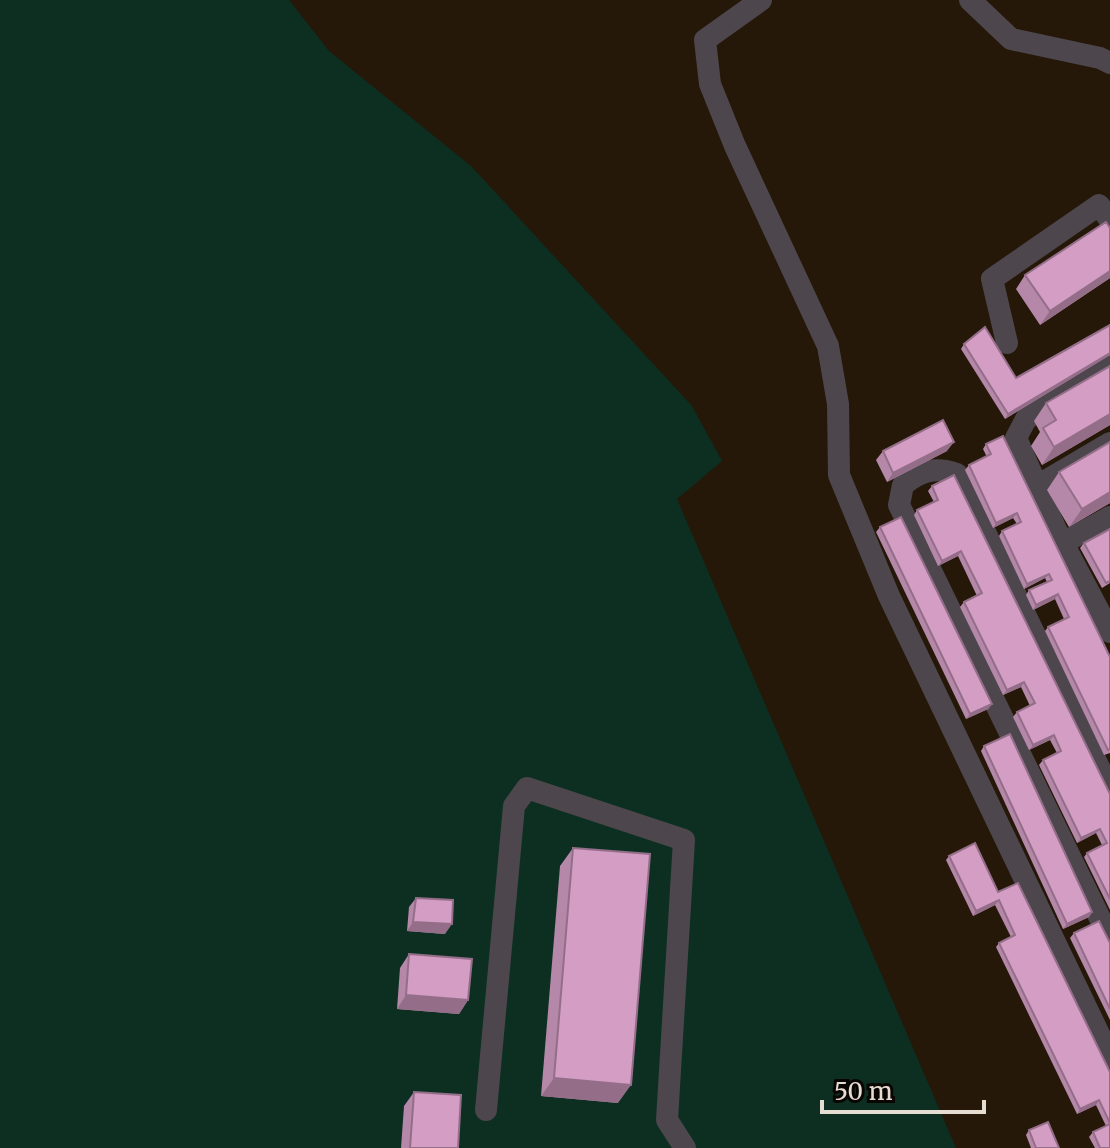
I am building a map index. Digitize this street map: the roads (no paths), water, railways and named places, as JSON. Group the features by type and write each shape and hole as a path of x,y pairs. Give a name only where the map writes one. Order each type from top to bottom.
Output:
{"street":[{"path":"761,0 705,40 710,84 735,146 828,346 838,404 839,475 889,596 934,693 1110,1057"},
{"path":"970,0 1011,39 1100,58 1110,63"},
{"path":"1007,343 992,279 1099,205 1110,220"},
{"path":"1110,364 1026,419 1016,438 1063,543 1103,599 1110,632"},
{"path":"1037,486 1110,443"},
{"path":"1110,790 957,474 942,468 918,473 903,485 899,505 1110,939"},
{"path":"1063,543 1110,517"},
{"path":"486,1110 514,806 527,788 684,840 667,1120 685,1148"}]}
